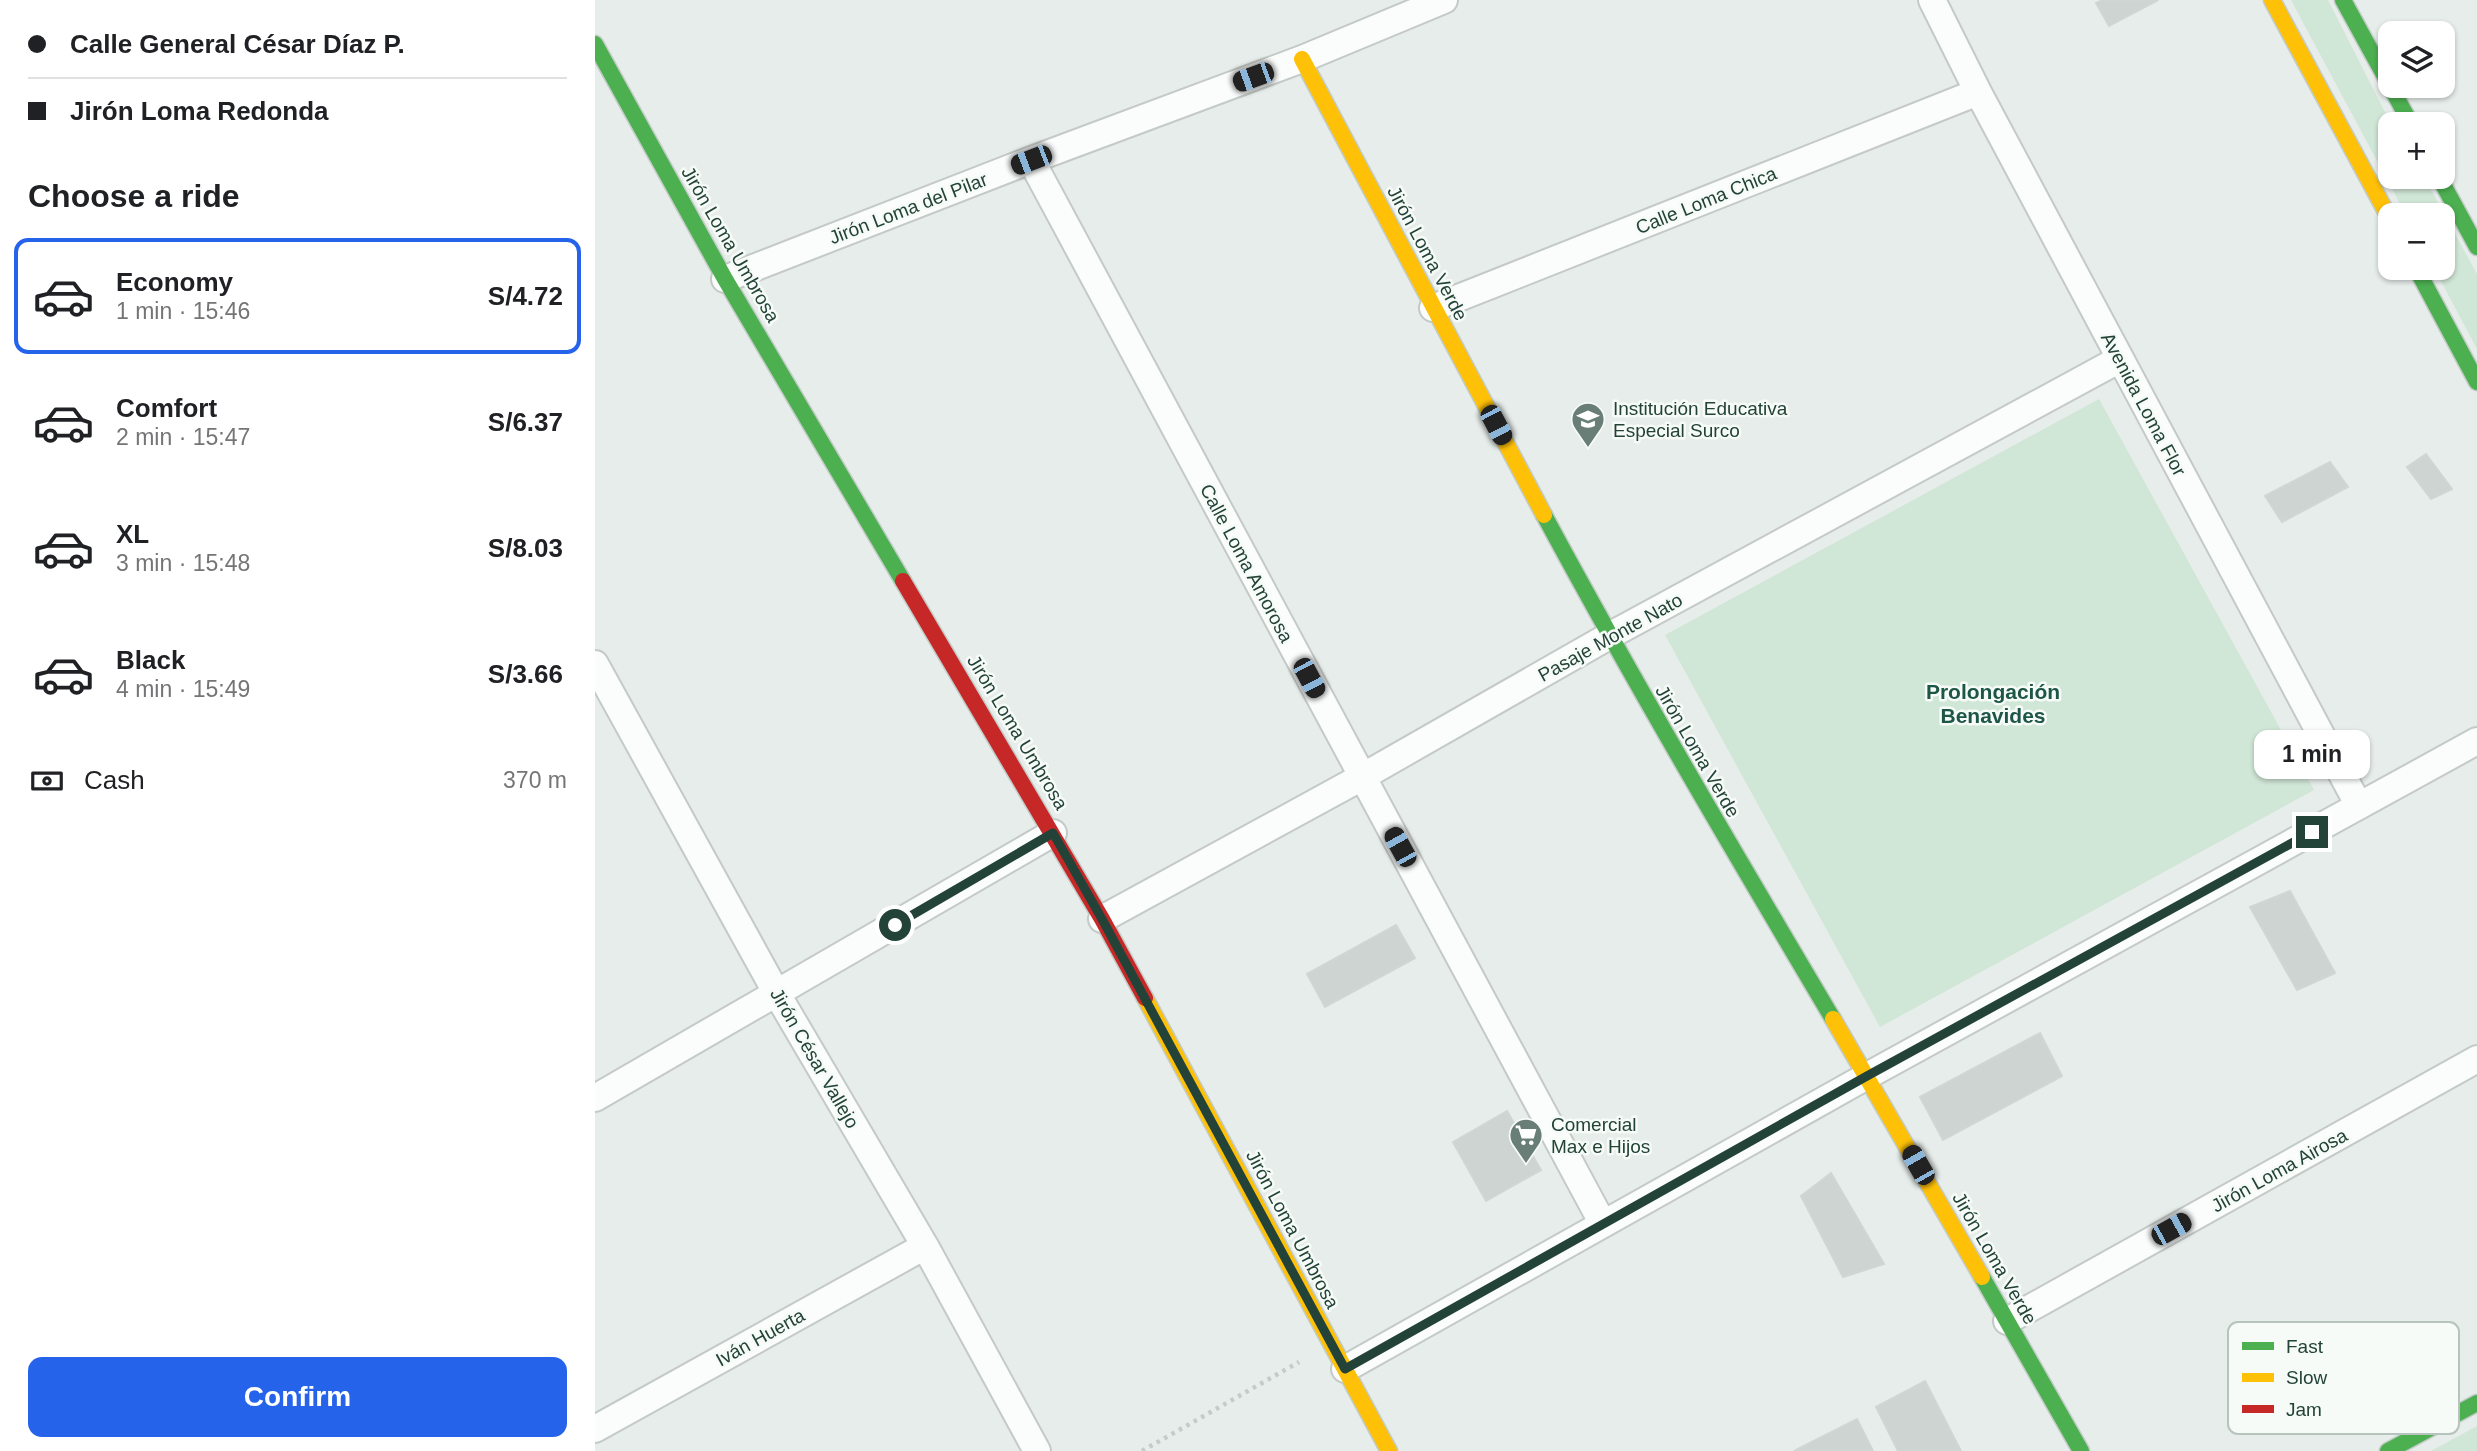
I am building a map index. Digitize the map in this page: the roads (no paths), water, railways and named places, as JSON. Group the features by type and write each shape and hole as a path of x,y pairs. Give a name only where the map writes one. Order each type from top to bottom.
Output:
{"street":[{"name":"Avenida Loma Flor","path":"1932,0 1978,92 2359,806"},
{"path":"2272,0 2382,203"},
{"path":"2343,0 2404,112"},
{"name":"Jirón Loma del Pilar","path":"725,279 1031,160 1302,59 1428,3"},
{"name":"Jirón Loma Umbrosa","path":"595,44 725,279 1102,919 1389,1451"},
{"name":"Jirón Loma Verde","path":"1302,59 1609,636 1682,765 1867,1076 2081,1451"},
{"name":"Calle Loma Chica","path":"1433,308 1978,92"},
{"name":"Calle Loma Amorosa","path":"1031,160 1603,1224"},
{"path":"2446,189 2477,247"},
{"path":"2422,280 2477,382"},
{"name":"Pasaje Monte Nato","path":"1102,919 1362,777 1609,636 2120,359"},
{"name":"Jirón César Vallejo","path":"595,664 777,994 925,1246 1037,1451"},
{"path":"1345,1369 1867,1076 2477,741"},
{"path":"595,1098 1053,833"},
{"name":"Jirón Loma Airosa","path":"2007,1321 2477,1059"},
{"name":"Iván Huerta","path":"595,1429 925,1246"},
{"path":"2459,1413 2477,1403"},
{"path":"2388,1451 2420,1434"}],"place":[{"name":"Institución Educativa Especial Surco","path":"1588,449"},
{"name":"Comercial Max e Hijos","path":"1526,1165"}],"district":[{"name":"Prolongación Benavides","path":"1993,704"}]}
